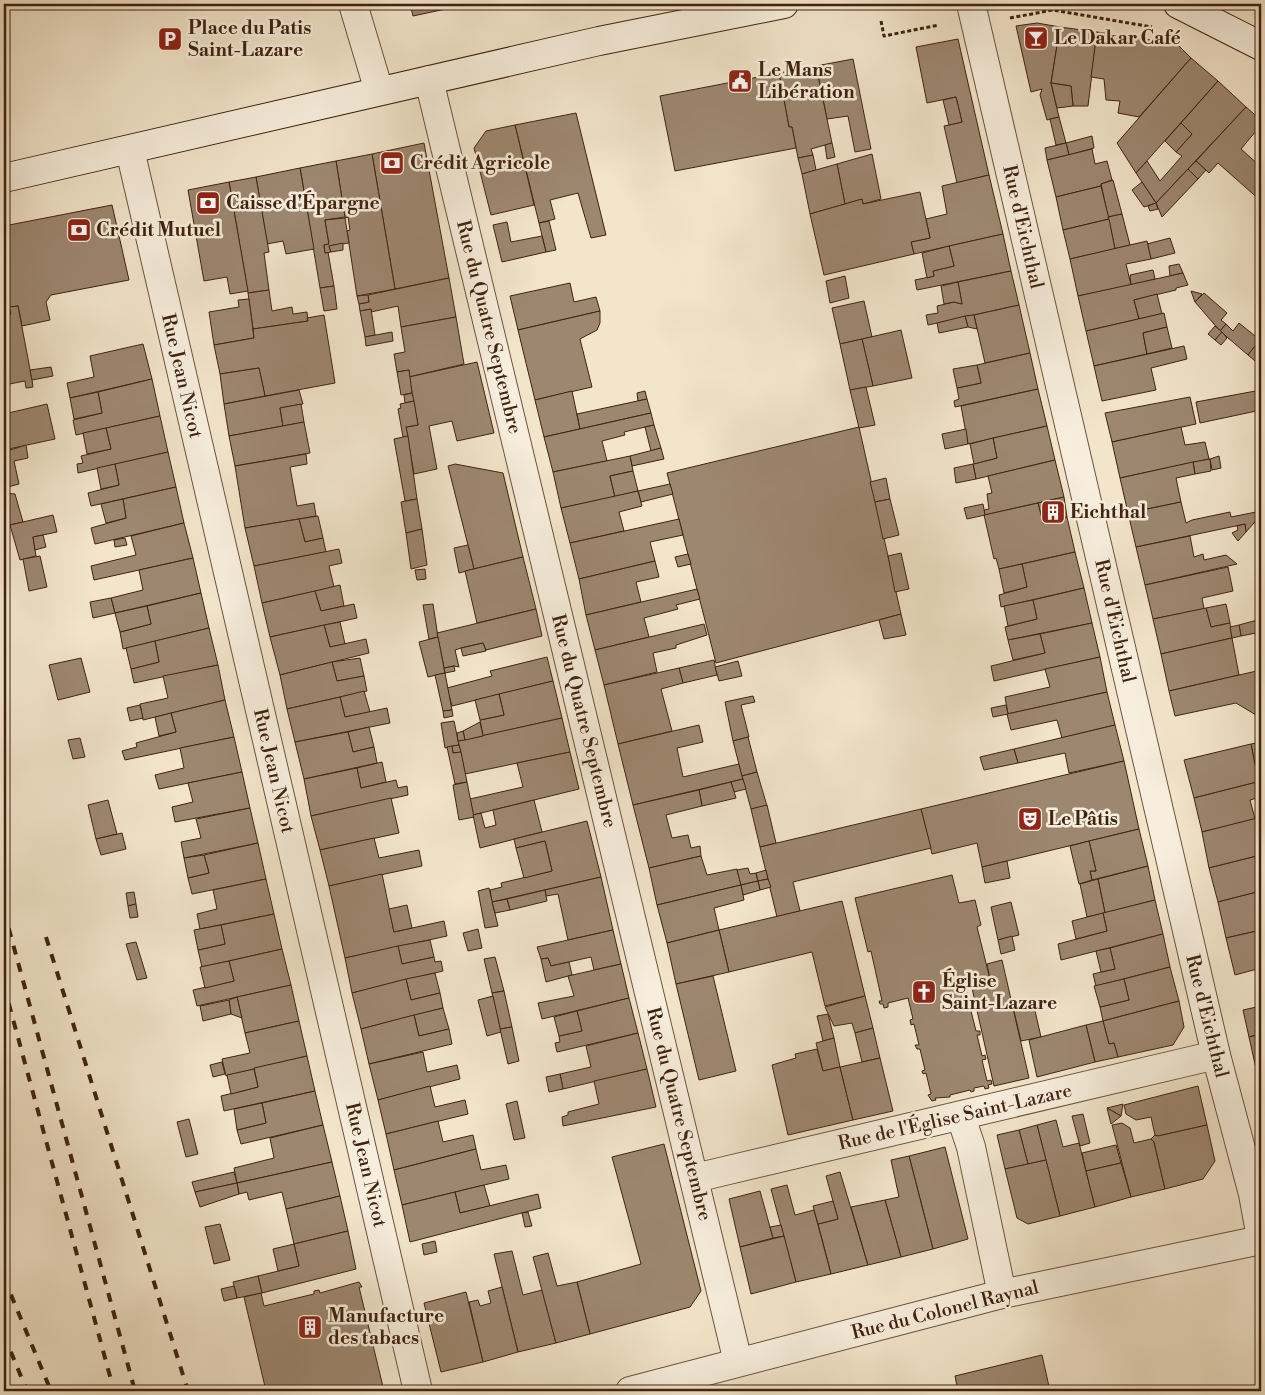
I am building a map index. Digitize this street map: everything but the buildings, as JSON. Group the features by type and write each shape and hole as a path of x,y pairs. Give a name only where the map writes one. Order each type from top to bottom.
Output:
{"street":[{"path":"354,4 379,91"},
{"path":"4,178 379,91 599,42 784,4"},
{"name":"Rue d'Eichthal","path":"972,4 1216,1054 1252,1194 1261,1239"},
{"path":"1178,4 1261,46"},
{"name":"Rue du Quatre Septembre","path":"429,80 738,1362"},
{"name":"Rue Jean Nicot","path":"130,150 418,1391"},
{"name":"Rue de l'Église Saint-Lazare","path":"695,1178 961,1117 1216,1054"},
{"path":"961,1117 971,1147 1002,1294"},
{"name":"Rue du Colonel Raynal","path":"630,1391 1002,1294 1261,1239"}],"path":[{"path":"1001,20 1054,10 1158,28"},
{"path":"881,21 884,36 940,25"}],"railway":[{"path":"4,911 135,1391"},
{"path":"46,937 188,1391"},
{"path":"4,986 114,1391"},
{"path":"4,1278 51,1391"},
{"path":"4,1335 27,1391"}],"place":[{"name":"Le Dakar Café","path":"1036,38"},
{"name":"Place du Patis Saint-Lazare","path":"170,39"},
{"name":"Le Mans Libération","path":"740,81"},
{"name":"Crédit Agricole","path":"392,163"},
{"name":"Caisse d'Épargne","path":"208,203"},
{"name":"Crédit Mutuel","path":"79,230"},
{"name":"Eichthal","path":"1053,512"},
{"name":"Le Pâtis","path":"1030,819"},
{"name":"Église Saint-Lazare","path":"924,992"},
{"name":"Manufacture des tabacs","path":"310,1327"}]}
